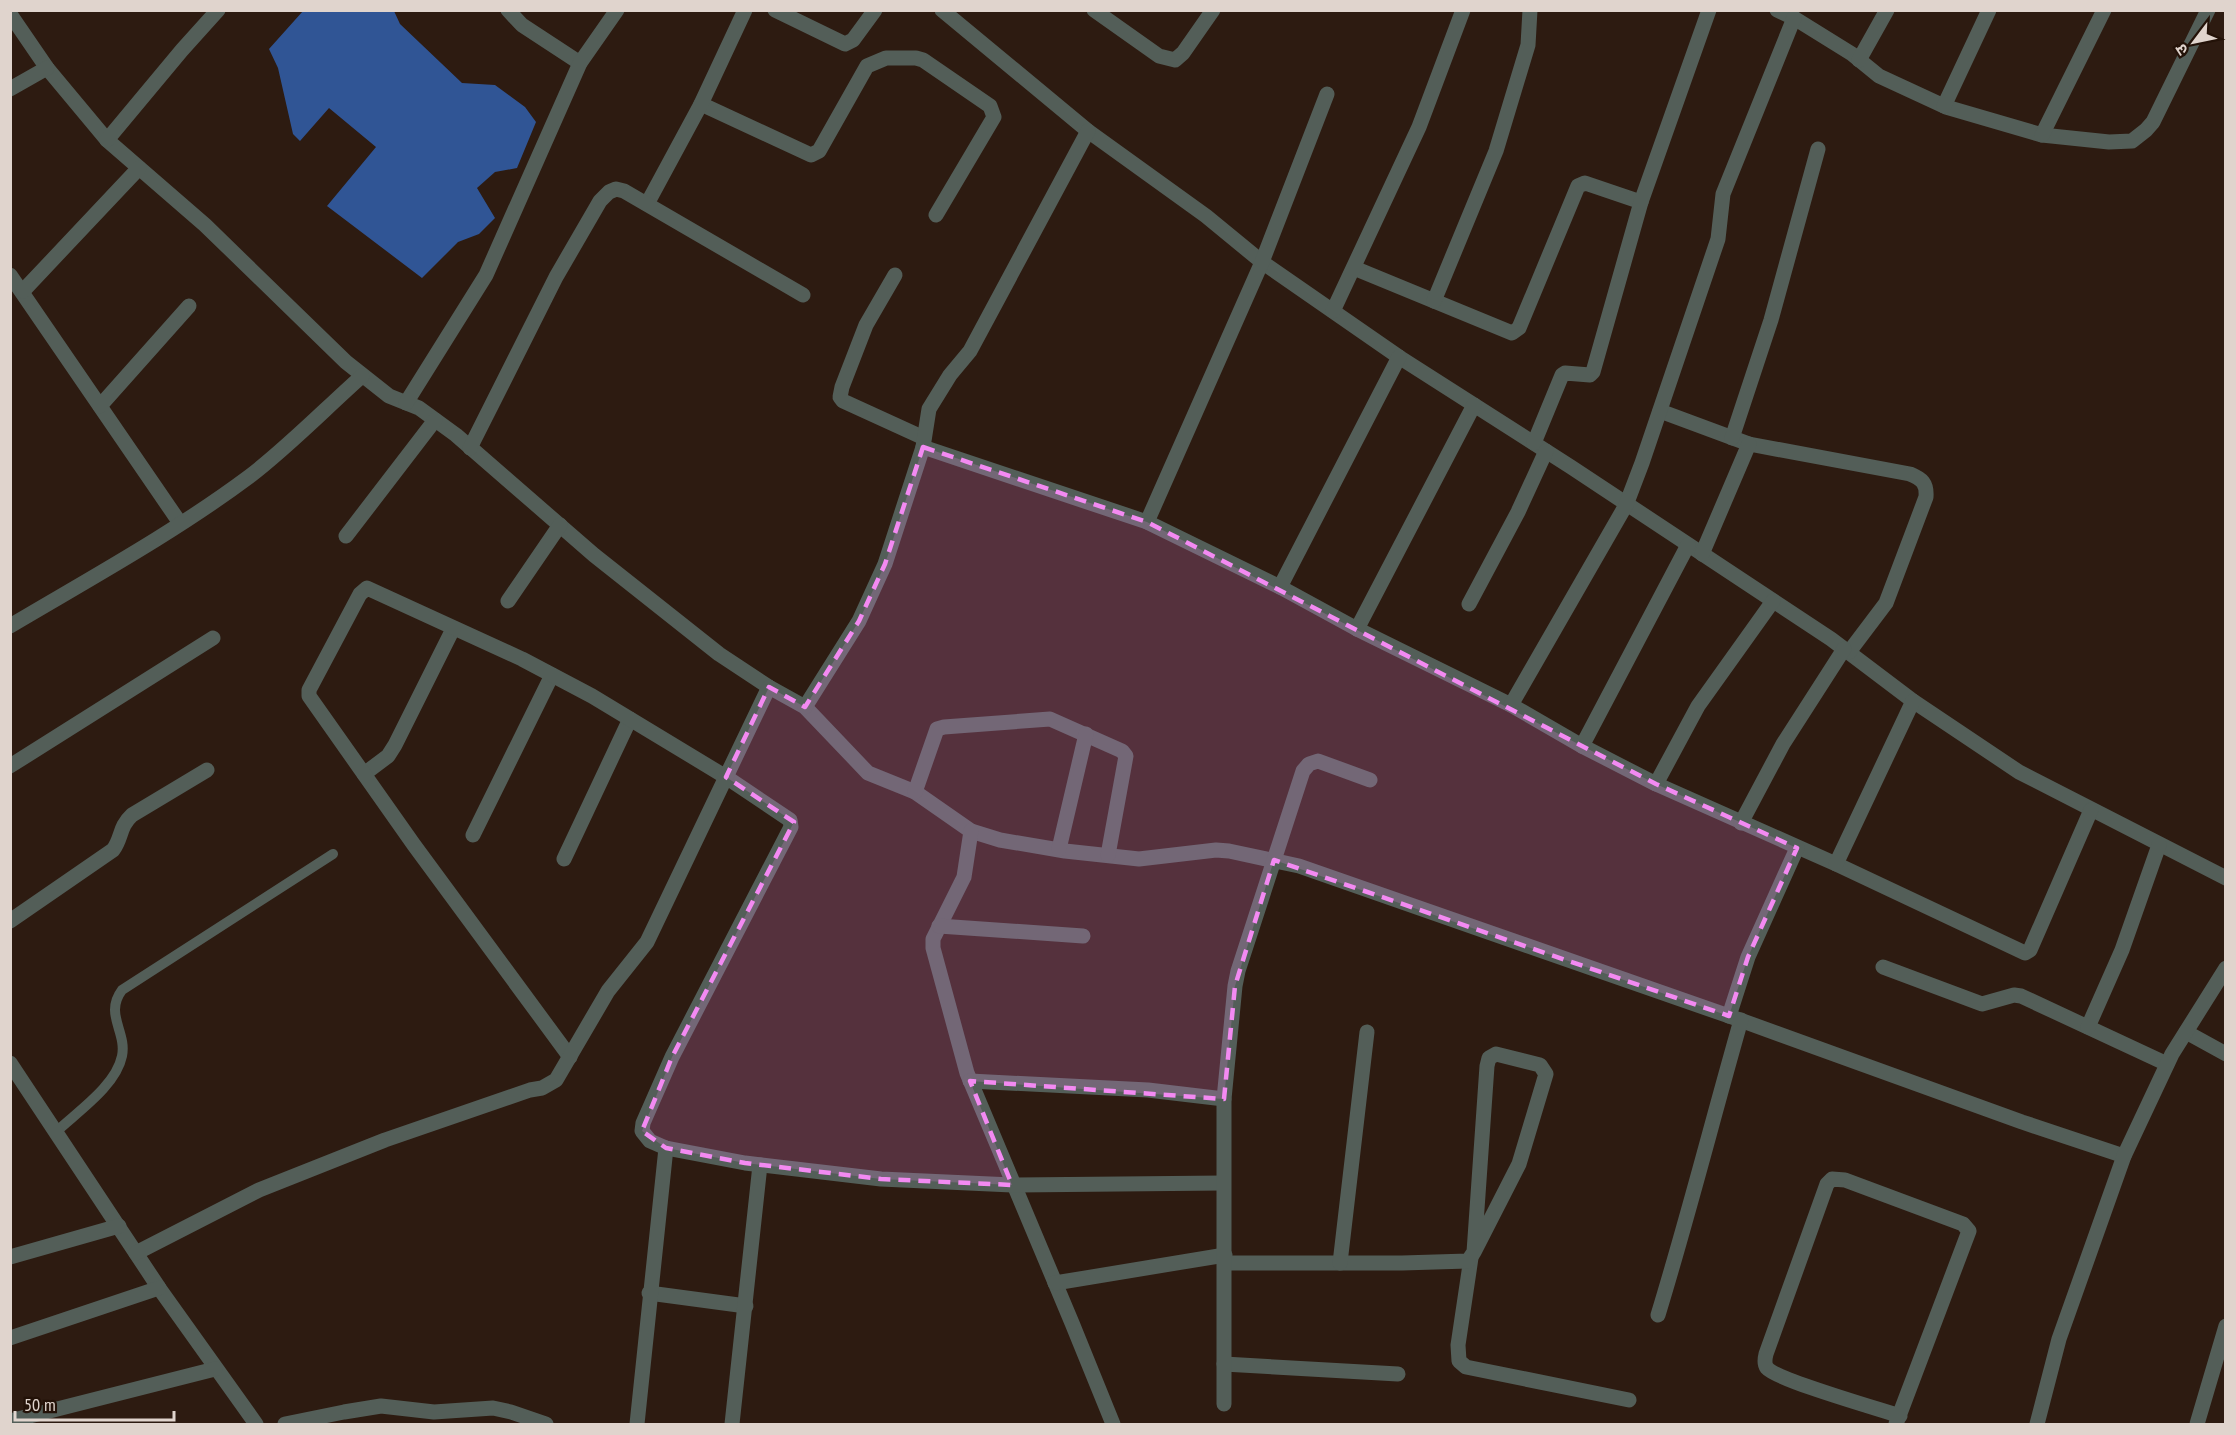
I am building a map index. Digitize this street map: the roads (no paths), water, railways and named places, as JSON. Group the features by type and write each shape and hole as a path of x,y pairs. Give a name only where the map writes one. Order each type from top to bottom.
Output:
{"street":[{"path":"107,140 218,10"},
{"path":"508,10 522,25 580,63"},
{"path":"406,403 486,275 580,63 617,10"},
{"path":"646,204 701,104 745,10"},
{"path":"775,10 845,44 853,40 875,10"},
{"path":"942,10 1088,131 1206,216 1262,262 1399,357 1773,601 1846,650 1912,701 2019,772 2226,878"},
{"path":"1094,10 1159,56 1175,60 1183,53 1213,10"},
{"path":"1333,311 1419,127 1463,10"},
{"path":"1434,301 1496,152 1528,45 1530,10"},
{"path":"1469,604 1518,512 1562,375 1593,374 1641,202 1709,10"},
{"path":"1778,10 1859,60 1879,76 1944,106 2042,135 2109,142 2127,142 2138,137 2152,122 2208,10"},
{"path":"1859,60 1887,10"},
{"path":"1944,106 1989,10"},
{"path":"2042,135 2104,10"},
{"path":"10,14 47,68 107,140 205,225 362,376 389,396 419,408 435,420 719,654 769,687 805,707 868,773 915,792 971,831 1000,840 1139,859 1216,850 1299,866 2124,1156"},
{"path":"1511,705 1626,504 1642,464 1718,239 1723,194 1794,18"},
{"path":"701,104 815,155 867,66 886,58 922,60 984,102 994,113 993,120 936,215"},
{"path":"10,89 47,68"},
{"path":"1147,522 1262,262 1327,94"},
{"path":"805,707 863,612 885,564 923,442 930,409 939,390 970,351 1088,131"},
{"path":"1732,438 1771,320 1818,149"},
{"path":"23,291 140,168"},
{"path":"1354,268 1512,333 1516,332 1578,186 1585,183 1641,202"},
{"path":"470,448 556,277 600,201 609,192 616,189 646,204 803,295"},
{"path":"10,274 180,524"},
{"path":"895,275 866,325 842,387 840,397 843,401 923,442 1147,522 1511,705 1582,746 1656,784 1836,864 1953,921 2027,953 2091,810"},
{"path":"100,406 189,306"},
{"path":"1280,587 1399,357"},
{"path":"10,626 180,524 252,474 362,376"},
{"path":"1357,629 1474,405"},
{"path":"1660,411 1749,444 1910,474 1925,483 1926,497 1886,603 1846,650 1783,744 1741,823"},
{"path":"346,537 435,420"},
{"path":"1702,554 1749,444"},
{"path":"508,601 560,525"},
{"path":"1582,746 1688,545"},
{"path":"570,1057 364,774 309,693 360,594 367,588 552,675 726,777 790,820 791,827 672,1057 643,1123 642,1131 645,1136 666,1148 760,1165 881,1179 1012,1185 1223,1183"},
{"path":"1656,784 1698,706 1773,601"},
{"path":"364,774 388,756 395,745 453,629"},
{"path":"10,766 213,638"},
{"path":"473,836 552,675"},
{"path":"136,1253 259,1190 386,1140 530,1090 542,1088 556,1080 608,991 647,942 769,687"},
{"path":"1836,864 1912,701"},
{"path":"564,859 630,719"},
{"path":"915,792 934,732 939,728 1050,719 1122,751 1126,756 1108,855"},
{"path":"1059,849 1086,734"},
{"path":"1224,1404 1224,1099 1235,986 1303,771 1309,764 1318,761 1370,780"},
{"path":"10,921 113,850 118,844 124,822 132,815 207,770"},
{"path":"971,831 964,877 933,939 933,948 970,1081 1113,1425"},
{"path":"2088,1027 2122,950 2159,845"},
{"path":"1658,1314 1688,1217 1748,957 1797,848"},
{"path":"939,926 1083,936"},
{"path":"1883,967 1982,1004 2014,995 2021,996 2167,1064"},
{"path":"2037,1425 2060,1340 2124,1156 2167,1064 2226,968"},
{"path":"2210,996 2226,1000"},
{"path":"1340,1263 1367,1032"},
{"path":"2186,1032 2226,1054"},
{"path":"1055,1282 1225,1259 1340,1263 1463,1262 1472,1255 1519,1164 1546,1074 1540,1065 1496,1054 1489,1058 1487,1066 1472,1255 1458,1345 1458,1361 1466,1367 1629,1400"},
{"path":"10,1063 159,1288 256,1425"},
{"path":"970,1081 1149,1090 1224,1099"},
{"path":"637,1425 649,1293 666,1148"},
{"path":"732,1425 760,1165"},
{"path":"1832,1179 1845,1180 1964,1224 1969,1231 1898,1420 1789,1380 1768,1368 1765,1362 1827,1184 1832,1179"},
{"path":"10,1257 118,1226"},
{"path":"10,1338 159,1288"},
{"path":"649,1293 746,1306"},
{"path":"2197,1425 2226,1326"},
{"path":"1224,1364 1398,1374"},
{"path":"10,1421 215,1369"},
{"path":"285,1425 381,1406 434,1412 493,1408 546,1425"}],"lane":[{"path":"56,1132 109,1083 116,1071 122,1057 122,1050 114,1007 122,990 333,854"}],"water":[{"path":"303,11 394,11 400,24 462,83 495,85 525,107 536,122 517,168 495,172 477,188 495,218 479,234 458,242 422,278 327,206 376,147 329,108 300,141 293,134 278,68 269,49"}]}
